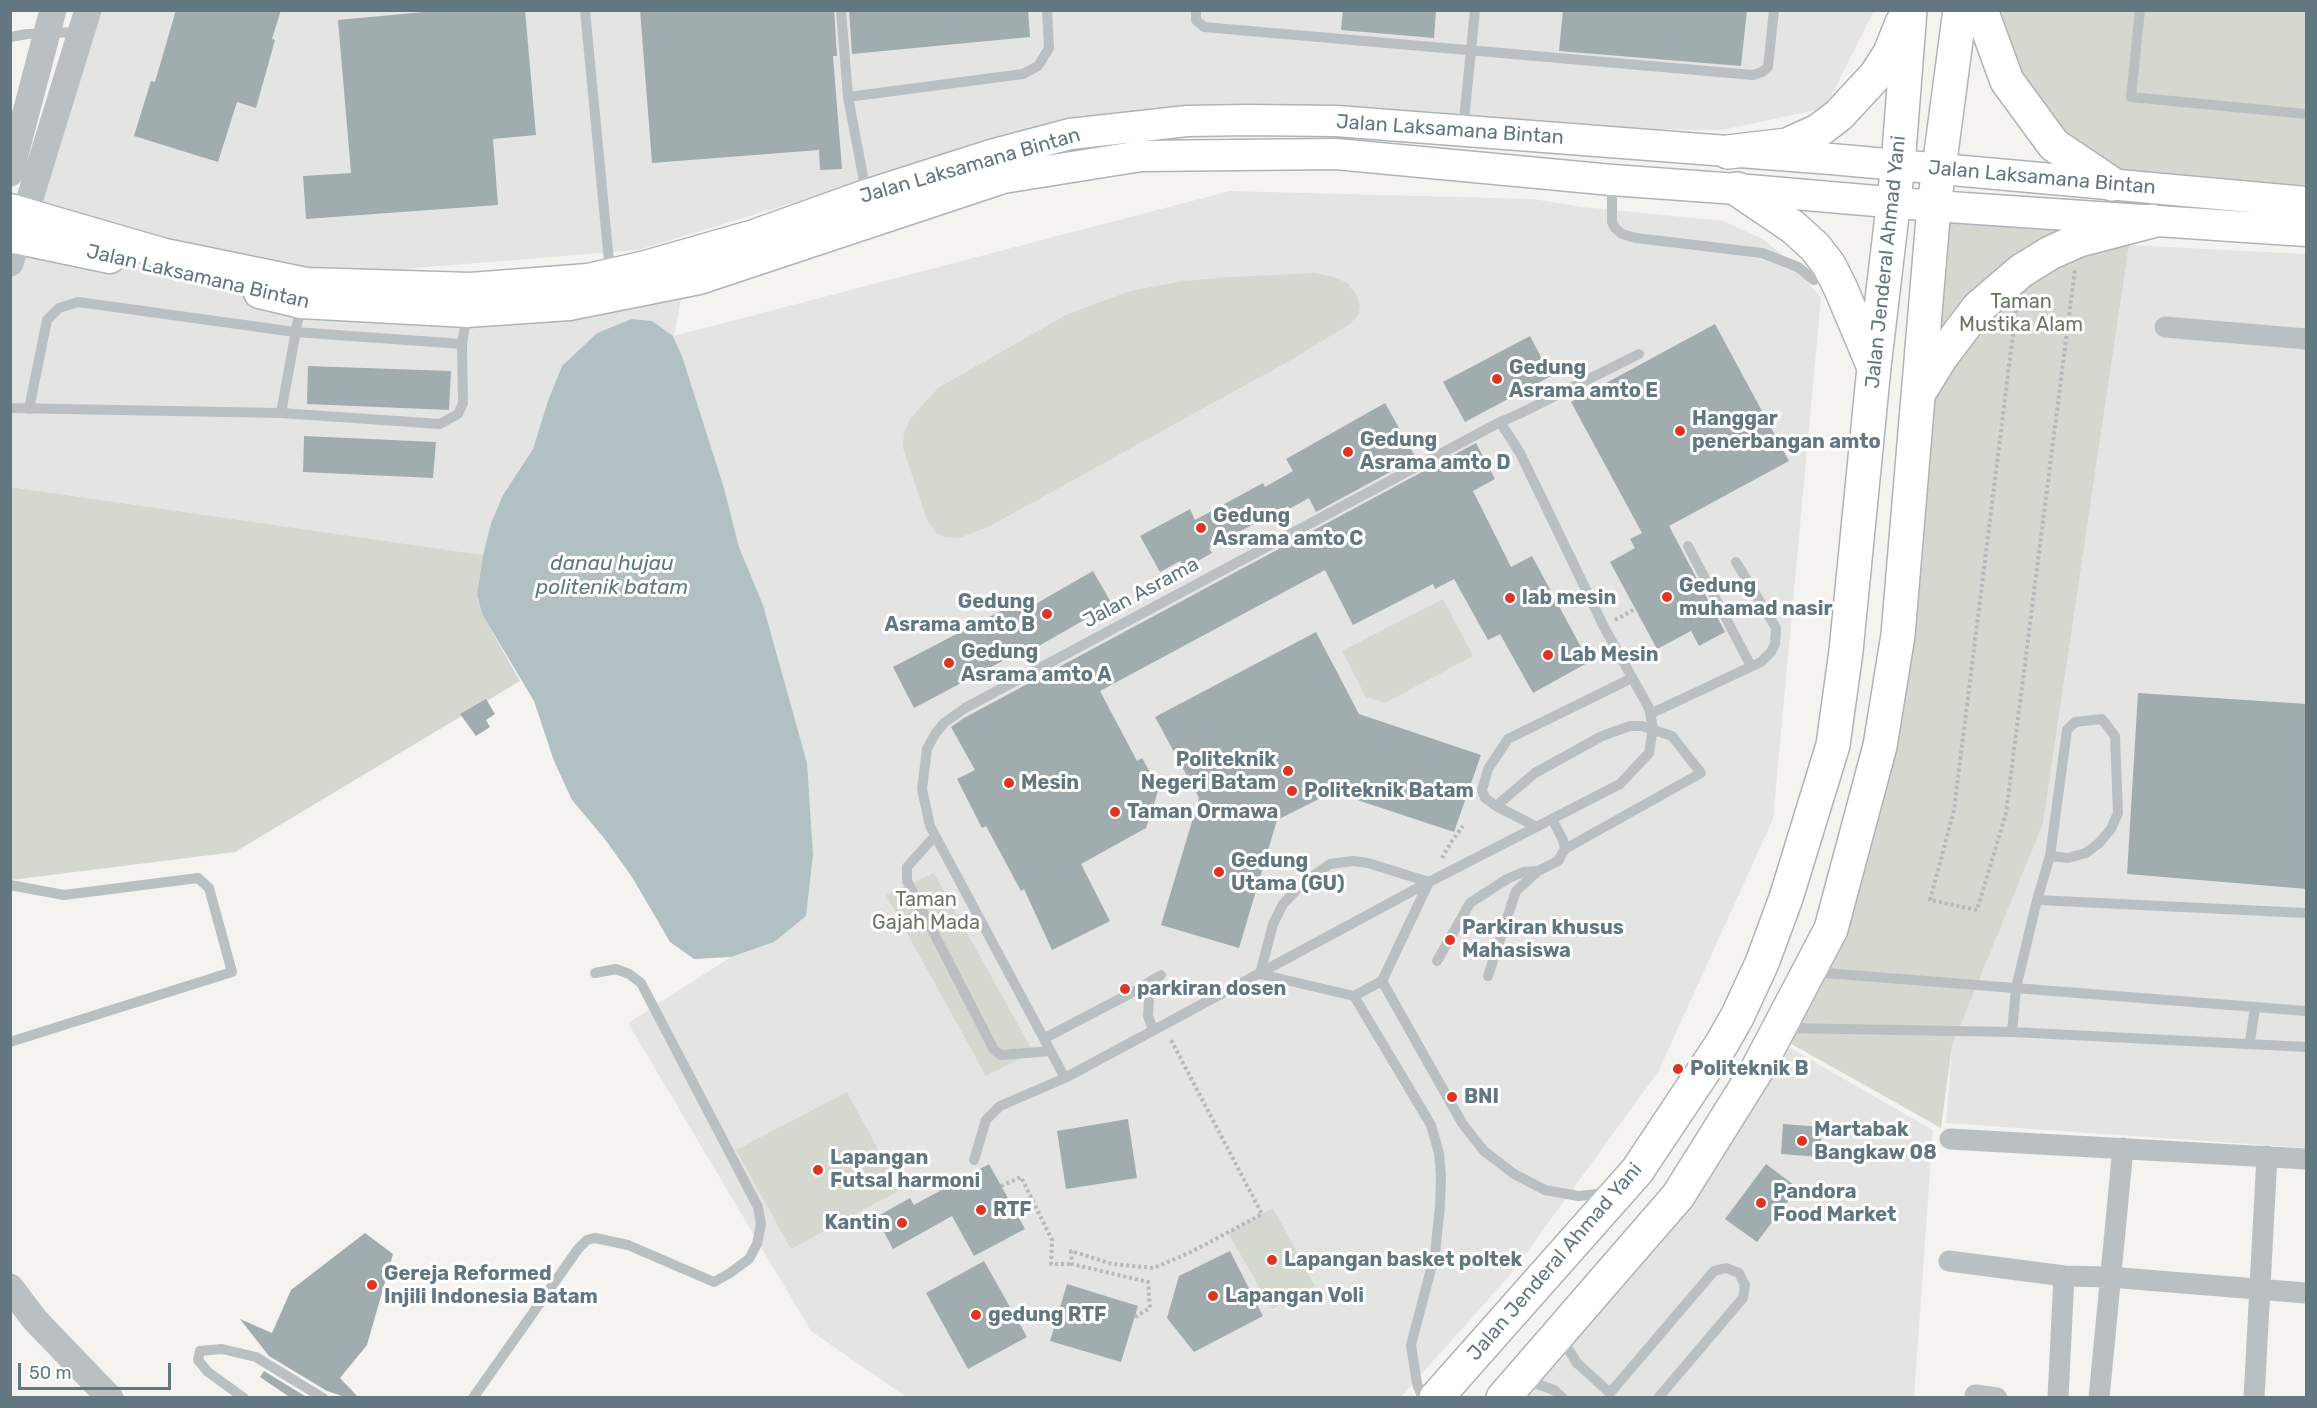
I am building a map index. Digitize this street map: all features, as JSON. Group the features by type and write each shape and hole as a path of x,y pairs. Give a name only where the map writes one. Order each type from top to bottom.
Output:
{"highway":[{"path":"1728,153 1787,145 1825,126 1839,115 1876,75 1890,53 1909,10"},
{"name":"Jalan Jenderal Ahmad Yani","path":"1436,1398 1637,1171 1721,1045 1762,963 1786,898 1833,744 1846,651 1874,367 1898,165 1909,10"},
{"path":"1512,1388 1678,1196 1781,1028 1831,928 1880,746 1898,635 1934,206 1960,10"},
{"path":"1981,10 2007,81 2054,145 2112,184"},
{"path":"1737,189 1793,227 1815,247 1829,265 1874,367"},
{"path":"1919,392 1941,357 1978,308 2021,271 2050,253 2079,240 2152,221"},
{"path":"1721,1045 1740,1046 1748,1050 1758,1068"}],"main road":[{"name":"Jalan Laksamana Bintan","path":"469,300 610,275 754,235 866,195 991,155 1070,134 1188,121 1336,121 1898,165 2307,202"},
{"path":"1336,121 1336,154"},
{"name":"Jalan Laksamana Bintan","path":"15,232 304,293 569,305 699,279 1003,178 1141,156 1336,154 1612,180 1934,206 2307,231"}],"street":[{"path":"15,232 85,21"},
{"path":"10,173 50,22"},
{"path":"2165,327 2307,339"},
{"path":"1950,1139 2307,1159"},
{"path":"2100,1398 2109,1277 2123,1148"},
{"path":"2254,1398 2267,1156"},
{"path":"1949,1261 2064,1276 2109,1277 2307,1293"},
{"path":"2058,1398 2064,1276"},
{"path":"10,1287 35,1320 110,1398"},
{"path":"1975,1395 1997,1398"}],"lane":[{"path":"585,10 610,275"},
{"path":"841,10 848,97 866,195"},
{"path":"848,97 1023,74 1038,66 1049,48 1047,10"},
{"path":"1196,10 1196,20 1204,27 1756,74 1768,67 1774,10"},
{"path":"1463,131 1475,10"},
{"path":"2140,10 2131,97 2307,114"},
{"path":"10,37 27,34 50,22 85,21"},
{"path":"1612,180 1612,222 1622,234 1636,238 1762,254 1798,267 1814,280"},
{"path":"281,413 304,293"},
{"path":"10,408 281,413 440,424 459,414 463,403 462,344 469,300"},
{"path":"29,409 47,320 59,308 78,302 295,332 462,344"},
{"name":"Jalan Asrama","path":"1065,1078 930,826 922,789 927,749 935,734 964,708 1500,422 1639,354"},
{"path":"974,1160 983,1128 991,1113 1000,1106 1065,1078 1429,882 1620,784 1649,753 1652,730 1650,714 1604,627 1520,453 1500,422"},
{"path":"1688,546 1751,666"},
{"path":"1650,714 1761,662 1771,652 1775,644 1776,628 1736,562"},
{"path":"1536,827 1485,798 1482,790 1488,769 1508,739 1632,678"},
{"path":"2012,1032 2016,988 2050,856 2067,730 2075,722 2102,719 2115,736 2118,813 2111,829 2100,843 2086,853 2068,858 2050,856"},
{"path":"1488,976 1516,891 1538,871 1558,861 1565,849 1701,773 1672,736 1642,726 1630,726 1602,736 1535,773 1496,806"},
{"path":"1552,819 1565,849"},
{"path":"935,836 907,867 907,880 994,1050 1001,1055 1051,1051"},
{"path":"1260,974 1273,924 1283,904 1303,883 1330,864 1354,861 1368,863 1429,882"},
{"path":"1437,961 1470,903 1507,879 1523,872 1538,871"},
{"path":"10,885 64,895 198,878 209,888 232,972 10,1042"},
{"path":"1260,974 1354,996 1382,981 1429,882"},
{"path":"2037,900 2307,913"},
{"path":"474,1398 578,1249 587,1240 595,1238 628,1245 714,1281 730,1273 748,1259 757,1244 761,1224 758,1207 641,983 629,974 616,969 595,973"},
{"path":"1809,972 2307,1011"},
{"path":"1045,1038 1161,975"},
{"path":"1382,981 1462,1124 1484,1151 1514,1174 1545,1190 1578,1196 1598,1194 1637,1171"},
{"path":"1150,982 1148,1016 1158,1027"},
{"path":"1354,996 1431,1125 1439,1153 1440,1206 1435,1254 1411,1346 1417,1384 1424,1398"},
{"path":"2250,1042 2255,1007"},
{"path":"1781,1028 2012,1032 2250,1042 2307,1047"},
{"path":"1559,1335 1577,1363 1610,1396 1714,1271 1726,1268 1739,1273 1745,1285 1743,1298 1658,1398"},
{"path":"244,1398 208,1372 198,1360 200,1351 222,1349 256,1357 322,1398"},
{"path":"1512,1388 1554,1390 1563,1398"}],"path":[{"path":"2021,271 1954,810 1930,900 1977,910 2006,813 2079,240"},
{"path":"1604,627 1635,609"},
{"path":"1429,882 1463,826"},
{"path":"1072,1264 1071,1251 1112,1264 1154,1268 1193,1251 1262,1214 1158,1027"},
{"path":"1001,1186 1021,1177 1052,1240 1051,1264 1072,1264 1148,1282 1150,1308 1135,1317"}],"shaded area":[{"path":"92,11 1874,11 1825,108 1722,130 1059,122 638,250 330,275 36,214"},
{"name":"Politeknik Batam","path":"1230,191 1533,199 1582,207 1724,221 1764,240 1790,261 1821,298 1773,819 1658,1072 1511,1274 1401,1397 906,1397 811,1331 628,1023 731,957 774,942 807,763 763,605 739,547 724,488 682,356 673,336 597,333 562,366 533,449 503,495 491,523 483,555 11,487 10,279 22,243 288,299 688,262 674,336"},
{"path":"2129,245 2306,254 2306,1148 1946,1123 1952,1046 2043,824"},
{"path":"1783,1044 1933,1130 1914,1397 1513,1398"}],"green space":[{"path":"1974,11 2306,11 2306,190 2122,174 2056,134"},
{"name":"Taman Mustika Alam","path":"1934,206 2074,216 2129,245 2043,824 1952,1046 1941,1128 1779,1037 1859,830"},
{"path":"1315,273 1348,283 1357,296 1360,305 1359,314 1350,324 1289,361 988,527 959,538 945,537 936,533 927,520 903,448 904,433 911,418 938,388 1066,315 1130,291 1183,281"},
{"path":"11,487 483,555 477,595 482,614 520,681 235,852 11,880"},
{"path":"1443,599 1473,656 1385,703 1366,697 1342,651"},
{"name":"Taman Gajah Mada","path":"934,873 1033,1052 986,1076 886,895"},
{"name":"Lapangan Futsal harmoni","path":"847,1092 900,1190 791,1249 736,1150"},
{"name":"Lapangan basket poltek","path":"1273,1208 1315,1286 1272,1309 1228,1233"}],"water":[{"name":"danau hujau politenik batam","path":"632,319 652,321 673,336 682,356 724,488 739,547 763,605 807,763 813,855 806,916 774,942 731,957 694,959 670,942 632,877 604,838 572,800 554,761 534,701 482,614 477,595 491,523 503,495 533,449 562,366 597,333"}],"building":[{"path":"176,10 281,10 256,108 237,102 218,162 134,136 151,81 155,82"},
{"path":"445,10 525,10 536,135 493,139 498,205 306,219 303,176 351,173 338,20"},
{"path":"640,10 834,10 837,56 833,56 842,169 820,170 819,150 652,163"},
{"path":"849,10 1028,10 1030,37 852,54"},
{"path":"1343,10 1436,10 1434,38 1341,30"},
{"path":"1563,10 1747,10 1741,66 1559,51"},
{"name":"Hanggar penerbangan amto","path":"1715,324 1789,461 1669,526 1725,632 1699,646 1691,631 1657,649 1610,562 1635,548 1630,539 1642,533 1571,402"},
{"name":"Gedung Asrama amto E","path":"1530,336 1551,376 1465,422 1443,382"},
{"path":"308,366 451,371 449,410 307,404"},
{"path":"1385,403 1416,458 1316,512 1309,498 1289,509 1288,506 1209,548 1212,553 1184,569 1180,561 1160,572 1140,536 1190,509 1195,520 1263,483 1265,487 1293,471 1286,459"},
{"path":"304,436 436,442 433,478 303,472"},
{"path":"1476,443 1495,479 1473,491 1511,567 1532,556 1589,662 1533,693 1500,634 1488,640 1454,579 1435,589 1433,584 1353,625 1325,570 1100,691 1137,761 1142,758 1159,788 1146,828 1081,864 1110,921 1052,950 1024,889 1021,891 986,826 982,828 957,779 975,770 951,727"},
{"path":"1093,571 1112,604 1016,659 1014,655 914,708 893,667 1020,601 1025,610"},
{"path":"1316,632 1359,714 1481,755 1454,832 1333,792 1277,820 1239,948 1161,925 1199,798 1155,717"},
{"path":"2138,693 2307,704 2307,889 2127,874"},
{"path":"486,699 495,714 486,720 490,727 476,736 460,714"},
{"path":"1128,1119 1137,1178 1066,1189 1057,1131"},
{"name":"Martabak Bangkaw 08","path":"1783,1124 1822,1127 1820,1157 1781,1154"},
{"name":"RTF","path":"989,1164 1025,1229 974,1256 952,1216 893,1249 876,1217 910,1198 914,1205"},
{"name":"Pandora Food Market","path":"1766,1164 1798,1188 1757,1242 1725,1219"},
{"path":"365,1233 393,1254 367,1345 340,1378 359,1398 348,1398 327,1391 269,1356 240,1319 272,1333 291,1290"},
{"name":"Lapangan Voli","path":"1230,1251 1263,1316 1194,1352 1167,1318 1179,1276"},
{"name":"gedung RTF","path":"984,1261 1027,1337 968,1369 926,1293"},
{"path":"1067,1284 1138,1306 1121,1362 1050,1341"},
{"path":"264,1371 308,1398 291,1398 260,1377"}],"place":[{"name":"Gedung Asrama amto E","path":"1497,379"},
{"name":"Hanggar penerbangan amto","path":"1680,431"},
{"name":"Gedung Asrama amto D","path":"1348,452"},
{"name":"Gedung Asrama amto C","path":"1201,528"},
{"name":"Gedung muhamad nasir","path":"1667,597"},
{"name":"lab mesin","path":"1510,598"},
{"name":"Gedung Asrama amto B","path":"1047,614"},
{"name":"Lab Mesin","path":"1548,655"},
{"name":"Gedung Asrama amto A","path":"949,663"},
{"name":"Politeknik Negeri Batam","path":"1288,771"},
{"name":"Mesin","path":"1009,783"},
{"name":"Politeknik Batam","path":"1292,791"},
{"name":"Taman Ormawa","path":"1115,812"},
{"name":"Gedung Utama (GU)","path":"1219,872"},
{"name":"Parkiran khusus Mahasiswa","path":"1450,940"},
{"name":"parkiran dosen","path":"1125,989"},
{"name":"Politeknik B","path":"1678,1069"},
{"name":"BNI","path":"1452,1097"},
{"name":"Martabak Bangkaw 08","path":"1802,1141"},
{"name":"Lapangan Futsal harmoni","path":"818,1170"},
{"name":"Pandora Food Market","path":"1761,1203"},
{"name":"RTF","path":"981,1210"},
{"name":"Kantin","path":"902,1223"},
{"name":"Lapangan basket poltek","path":"1272,1260"},
{"name":"Gereja Reformed Injili Indonesia Batam","path":"372,1285"},
{"name":"Lapangan Voli","path":"1213,1296"},
{"name":"gedung RTF","path":"976,1315"}]}
